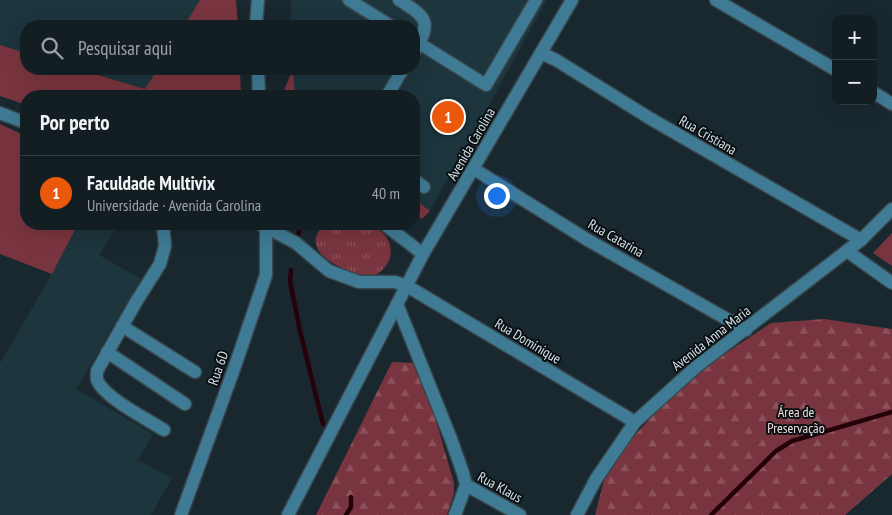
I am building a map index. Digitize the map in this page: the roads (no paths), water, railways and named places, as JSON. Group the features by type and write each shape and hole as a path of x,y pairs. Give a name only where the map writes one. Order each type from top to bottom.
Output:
{"street":[{"path":"256,20 258,0"},
{"path":"349,0 381,20"},
{"path":"399,0 423,16 425,23 424,32 420,38"},
{"path":"420,48 486,85 536,0"},
{"name":"Avenida Carolina","path":"288,515 423,254 572,0"},
{"path":"716,0 832,68"},
{"name":"Rua Cristiana","path":"541,53 556,60 651,119 861,240"},
{"path":"258,75 259,90"},
{"path":"391,90 399,75"},
{"path":"877,95 892,104"},
{"path":"0,113 20,121"},
{"name":"Rua Catarina","path":"474,169 586,239 746,330"},
{"name":"Avenida Anna Maria","path":"577,515 596,479 634,422 696,367 861,240 892,209"},
{"path":"164,230 165,246 160,264 107,352 97,371 96,380 103,389 119,402 164,430"},
{"name":"Rua 6D","path":"181,515 266,275 264,230"},
{"path":"273,230 296,243 330,271 360,282 395,282 407,286"},
{"path":"392,230 423,254"},
{"path":"847,251 892,283"},
{"name":"Rua Dominique","path":"407,286 634,422"},
{"path":"397,304 451,439 466,485 455,515"},
{"path":"122,326 195,372"},
{"path":"107,352 185,404"},
{"name":"Rua Klaus","path":"466,485 520,515"}],"waterway":[{"path":"297,240 300,230"},
{"path":"291,270 290,281 300,331 323,424"},
{"path":"711,515 776,451 792,441 892,412"},
{"path":"346,515 351,507 351,497"}],"place":[{"name":"Faculdade Multivix","path":"448,117"}],"park label":[{"name":"Área de Preservação","path":"796,420"}]}
